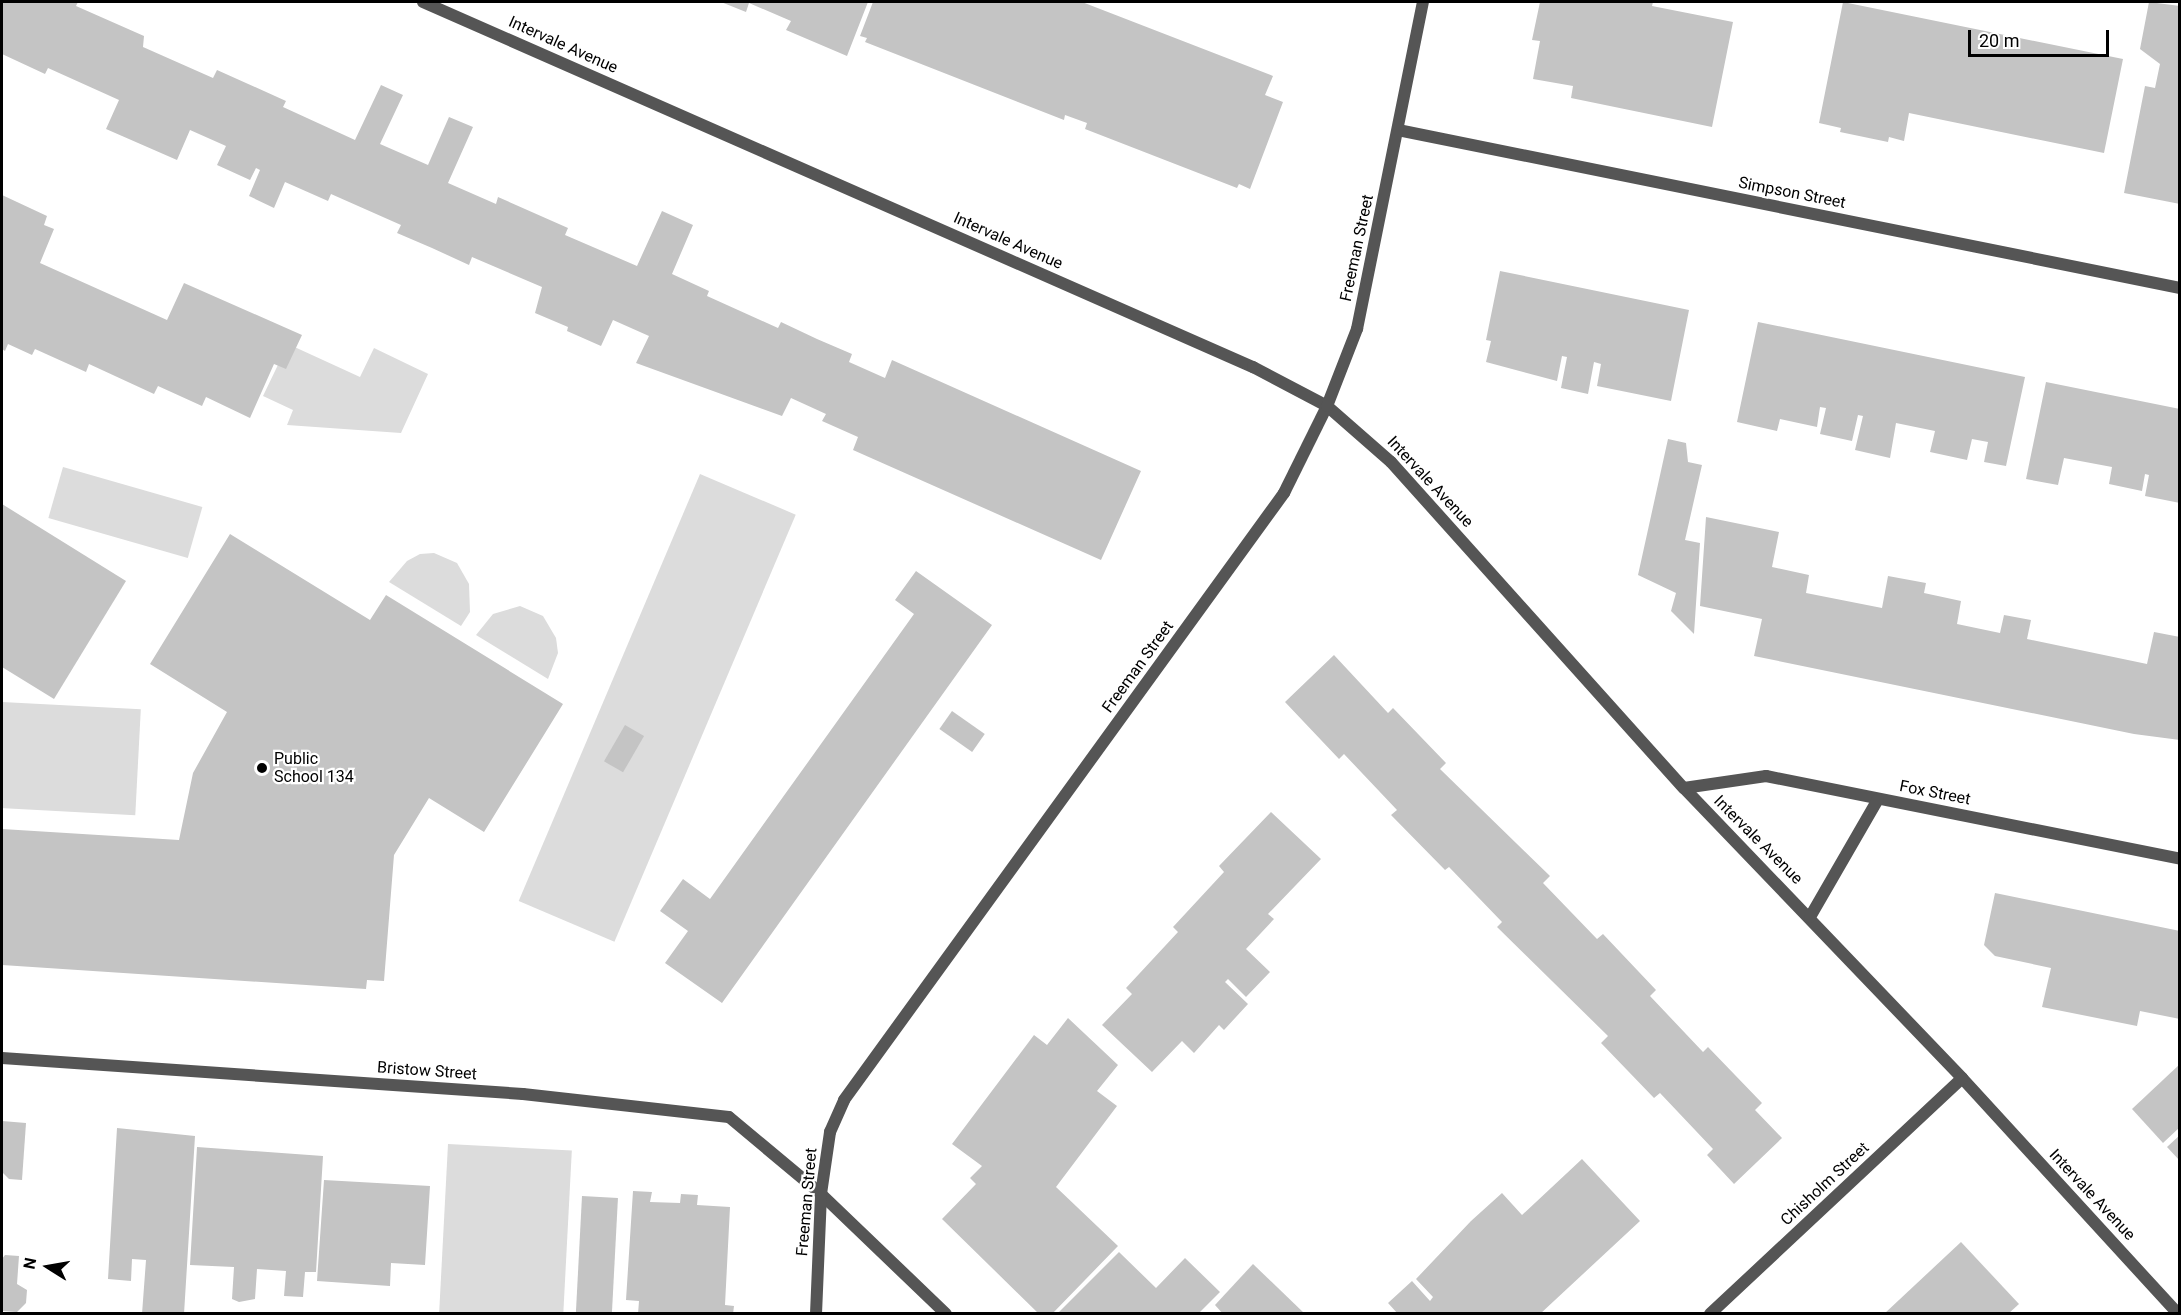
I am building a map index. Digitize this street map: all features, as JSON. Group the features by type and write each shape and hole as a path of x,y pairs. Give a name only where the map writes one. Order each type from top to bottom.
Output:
{"street":[{"name":"Intervale Avenue","path":"423,2 1252,367 1327,405 1391,462 1684,788 1810,916 2178,1314"},
{"name":"Freeman Street","path":"816,1314 821,1194 830,1132 844,1101 1284,494 1327,405 1357,330 1423,2"},
{"name":"Simpson Street","path":"1398,130 2180,288"},
{"name":"Fox Street","path":"1684,788 1766,776 2180,859"},
{"path":"1810,916 1878,799"},
{"name":"Bristow Street","path":"2,1058 523,1094 729,1117 821,1194 946,1314"},
{"name":"Chisholm Street","path":"1710,1314 1962,1078"}],"shaded area":[{"path":"288,344 360,377 374,348 428,374 401,433 287,425 293,410 263,396"},
{"path":"63,467 202,507 188,558 48,518"},
{"path":"700,474 796,515 614,942 519,901"},
{"path":"434,553 457,563 469,584 470,612 461,626 389,582 407,561 420,554"},
{"path":"520,606 543,616 556,638 558,653 548,679 476,635 493,614"},
{"path":"2,702 141,709 135,815 2,808"},
{"path":"448,1144 572,1150 563,1314 439,1313"}],"building":[{"path":"2,2 78,2 76,6 144,36 143,47 213,78 217,70 286,101 283,107 355,140 381,85 403,95 380,144 428,165 449,117 473,127 448,183 496,204 498,197 568,228 565,235 637,266 662,211 693,225 672,274 709,291 707,296 778,328 781,322 852,354 849,362 885,378 892,360 1141,471 1101,560 853,450 858,437 822,421 826,414 791,398 782,416 636,363 649,336 613,320 601,346 567,331 568,327 535,313 542,287 472,257 469,265 397,233 401,225 331,194 328,201 285,182 274,208 249,196 260,170 256,168 250,180 217,165 226,146 190,130 177,160 106,129 119,100 48,68 45,74 2,54"},
{"path":"721,2 868,2 847,56 786,30 791,21 749,3 746,12"},
{"path":"873,2 1082,2 1273,76 1265,95 1283,102 1250,189 1239,184 1237,188 1085,129 1087,123 1065,115 1064,120 865,42 867,38 860,36"},
{"path":"1540,2 1653,2 1652,6 1733,22 1712,127 1571,98 1573,86 1533,79 1540,41 1532,40"},
{"path":"1843,2 2123,59 2104,153 1909,113 1904,141 1889,137 1888,142 1840,132 1841,128 1819,123"},
{"path":"2149,2 2180,6 2180,204 2124,193 2145,86 2155,88 2160,64 2140,49"},
{"path":"2,195 47,216 44,225 54,229 40,263 167,320 184,283 302,335 286,369 274,364 250,418 206,397 202,406 158,386 154,394 89,364 86,372 35,349 32,355 8,344 5,351 2,349"},
{"path":"1500,271 1689,310 1671,401 1597,386 1601,364 1594,362 1588,394 1561,388 1567,357 1562,356 1557,381 1486,362 1491,341 1486,340"},
{"path":"1758,322 2025,377 2006,466 1984,462 1988,442 1972,439 1967,460 1930,452 1935,431 1896,423 1890,458 1855,450 1863,416 1858,415 1852,441 1820,434 1826,408 1820,407 1817,427 1780,419 1777,431 1737,422"},
{"path":"2046,382 2180,409 2180,503 2145,496 2149,475 2145,474 2142,491 2109,484 2112,467 2064,458 2058,485 2026,479"},
{"path":"1668,439 1686,443 1688,462 1702,465 1685,540 1700,543 1694,634 1671,611 1676,593 1638,575"},
{"path":"2,504 126,581 54,699 2,667"},
{"path":"1706,517 1779,532 1772,567 1809,575 1806,593 1882,608 1888,576 1926,583 1924,593 1961,601 1957,624 2000,633 2004,615 2031,620 2027,639 2147,664 2154,632 2180,637 2180,740 2134,734 1754,656 1762,619 1700,606"},
{"name":"Public School 134","path":"230,534 370,620 386,595 563,704 484,832 429,798 394,855 384,981 367,980 366,989 2,965 2,829 179,840 193,773 227,712 150,664"},
{"path":"916,571 992,625 722,1003 665,963 688,931 660,911 683,879 710,899 914,614 895,600"},
{"path":"1334,655 1388,713 1393,708 1446,763 1440,769 1550,876 1543,883 1597,939 1603,934 1656,990 1650,996 1703,1052 1708,1047 1762,1103 1755,1110 1782,1138 1734,1184 1707,1155 1713,1149 1660,1093 1654,1098 1601,1043 1608,1036 1497,927 1502,922 1449,867 1445,870 1391,815 1397,810 1344,754 1339,759 1285,702"},
{"path":"952,711 985,734 972,752 939,729"},
{"path":"625,725 644,736 623,772 604,761"},
{"path":"1271,812 1321,859 1268,914 1274,919 1246,949 1270,972 1246,997 1228,979 1225,982 1248,1004 1224,1030 1219,1025 1194,1053 1182,1041 1152,1072 1102,1025 1132,994 1126,988 1178,932 1173,927 1224,872 1219,866"},
{"path":"1995,893 2180,931 2180,1019 2140,1011 2137,1026 2042,1007 2051,968 1995,956 1984,945"},
{"path":"1068,1018 1118,1065 1097,1091 1117,1106 1056,1187 1118,1246 1052,1314 1039,1314 942,1219 976,1184 970,1178 982,1166 952,1144 1034,1035 1047,1045"},
{"path":"2180,1064 2180,1127 2163,1143 2132,1109"},
{"path":"2,1121 26,1123 22,1180 9,1179 2,1172"},
{"path":"117,1128 195,1136 184,1314 142,1314 146,1260 132,1259 131,1281 108,1279"},
{"path":"2180,1135 2180,1161 2167,1147"},
{"path":"197,1147 323,1156 316,1272 305,1272 303,1297 284,1296 286,1271 257,1269 255,1299 239,1302 232,1299 234,1267 190,1265"},
{"path":"1582,1159 1640,1221 1540,1314 1398,1314 1388,1303 1412,1281 1430,1301 1433,1297 1416,1279 1471,1221 1502,1193 1522,1215"},
{"path":"324,1180 430,1186 425,1265 391,1263 390,1286 317,1281"},
{"path":"633,1191 652,1192 650,1202 680,1203 681,1194 698,1195 697,1205 730,1207 725,1305 734,1306 733,1314 638,1314 639,1301 626,1300"},
{"path":"582,1196 618,1198 612,1314 576,1314"},
{"path":"1961,1242 2019,1304 2008,1314 1884,1314"},
{"path":"1119,1252 1156,1288 1185,1258 1220,1292 1198,1314 1057,1314"},
{"path":"5,1255 19,1256 17,1284 27,1290 26,1303 17,1312 2,1311 2,1259"},
{"path":"1253,1264 1305,1314 1223,1314 1215,1305"}],"place":[{"name":"Public School 134","path":"262,768"}]}
